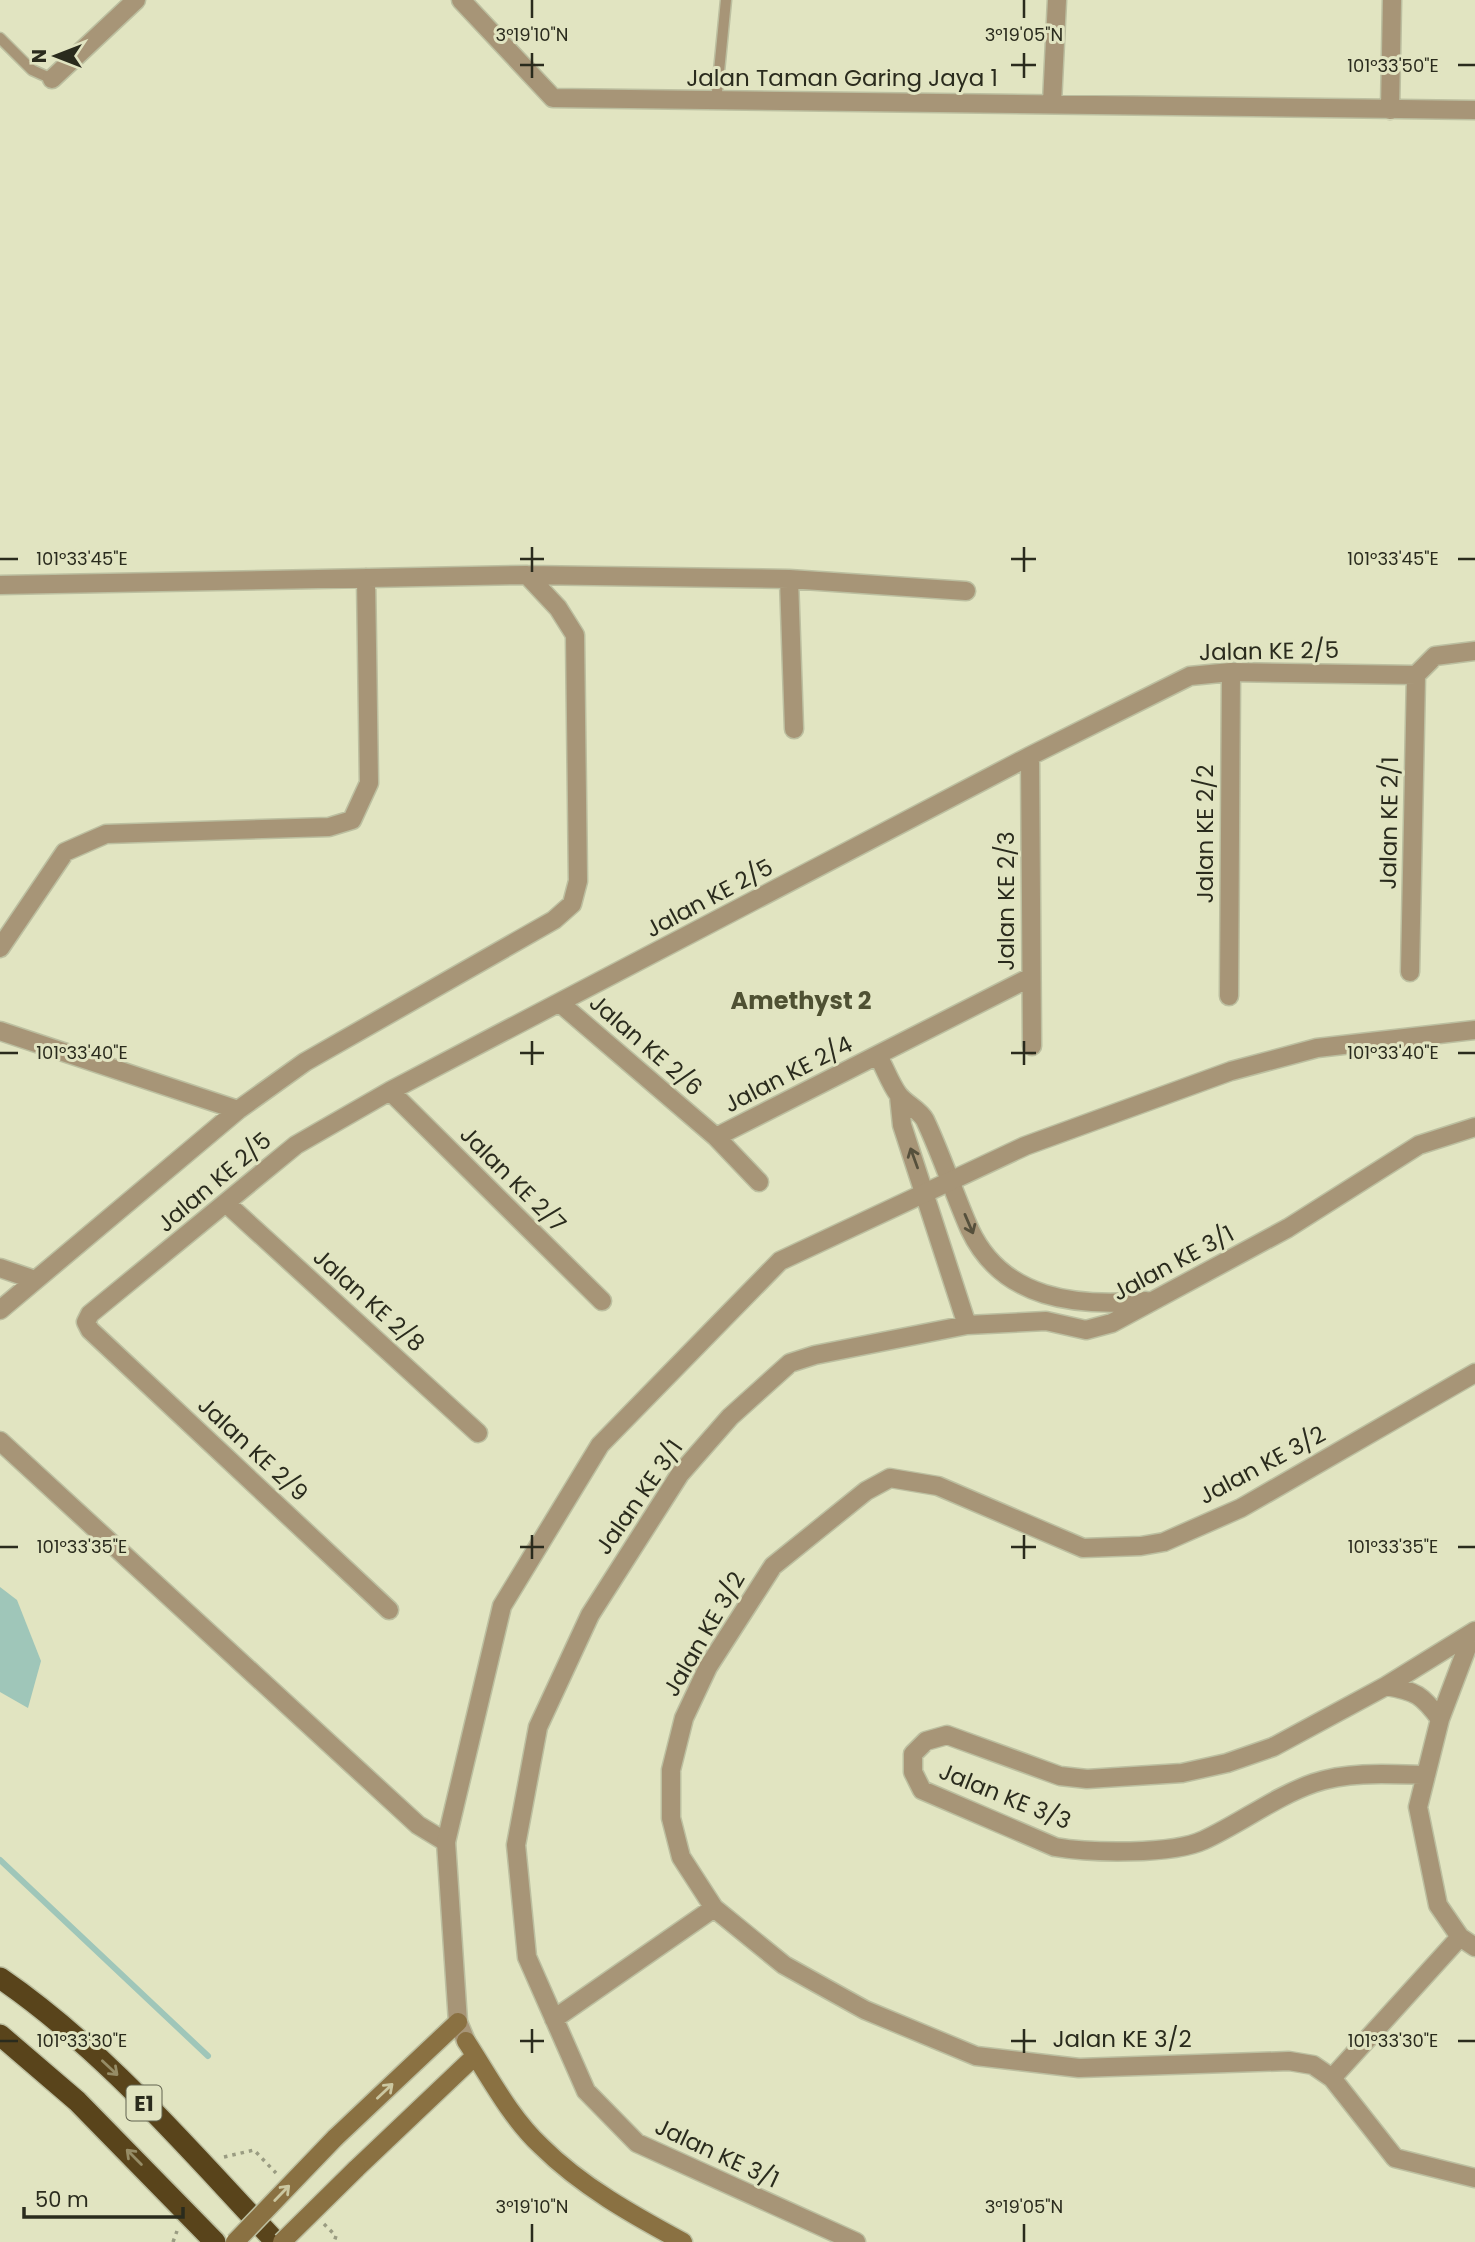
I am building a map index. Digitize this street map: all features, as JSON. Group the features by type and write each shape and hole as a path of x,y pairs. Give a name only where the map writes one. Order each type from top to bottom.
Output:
{"highway":[{"name":"E1","path":"0,1978 36,2003 112,2069 276,2242"},
{"name":"E1","path":"0,2035 77,2101 215,2242"}],"main road":[{"path":"235,2242 335,2138 458,2022"},
{"path":"282,2242 471,2048 513,2112 540,2146 581,2179 632,2214 683,2242"}],"street":[{"path":"52,79 136,0"},
{"name":"Jalan Taman Garing Jaya 1","path":"461,0 553,98 1475,110"},
{"path":"1052,103 1057,0"},
{"path":"1390,110 1392,0"},
{"path":"0,1310 238,1110 304,1062 554,920 572,904 578,881 575,635 558,608 527,575"},
{"path":"0,585 527,575 789,579 966,591"},
{"path":"0,948 65,852 86,841 106,834 329,827 352,820 363,803 369,783 366,578"},
{"path":"789,579 794,729"},
{"path":"1416,674 1435,656 1475,652"},
{"name":"Jalan KE 2/5","path":"86,1322 90,1314 228,1204 296,1145 390,1091 561,1004 1030,756 1191,676 1231,672 1416,674"},
{"name":"Jalan KE 2/2","path":"1229,996 1231,672"},
{"name":"Jalan KE 2/1","path":"1410,972 1416,674"},
{"name":"Jalan KE 2/3","path":"1030,756 1032,1046"},
{"name":"Jalan KE 2/4","path":"716,1138 1031,977"},
{"name":"Jalan KE 2/6","path":"561,1004 716,1138 759,1182"},
{"path":"471,2048 458,2022 446,1842 502,1606 600,1445 780,1261 1025,1146 1231,1071 1317,1048 1475,1030"},
{"path":"0,1031 238,1110"},
{"path":"878,1056 899,1096 902,1125 926,1192 967,1325"},
{"name":"Jalan KE 2/7","path":"390,1091 603,1301"},
{"path":"899,1096 923,1116 971,1231 992,1262 1017,1285 1110,1304 1157,1300"},
{"name":"Jalan KE 3/1","path":"856,2242 638,2143 586,2091 527,1957 516,1845 538,1727 590,1615 680,1474 730,1417 790,1363 815,1355 967,1325 1046,1321 1086,1330 1112,1323 1288,1228 1419,1145 1475,1127"},
{"name":"Jalan KE 2/8","path":"228,1204 478,1433"},
{"path":"0,1268 35,1280"},
{"name":"Jalan KE 2/9","path":"86,1322 90,1330 390,1610"},
{"name":"Jalan KE 3/2","path":"1475,1373 1241,1508 1164,1542 1083,1548 938,1486 890,1478 866,1490 773,1566 708,1667 684,1718 671,1770 671,1818 681,1857 713,1908 784,1965 865,2010 976,2056 1079,2068 1289,2061 1313,2065 1332,2078 1395,2158 1475,2178"},
{"path":"0,1441 418,1825 446,1842"},
{"path":"1332,2078 1467,1942 1438,1905 1418,1807 1440,1719 1474,1632"},
{"name":"Jalan KE 3/3","path":"1426,1775 1338,1777 1313,1783 1201,1841 1176,1849 1075,1851 1055,1847 922,1790 913,1772 914,1754 926,1741 947,1735 1060,1776 1087,1779 1182,1773 1227,1763 1273,1747 1387,1686 1474,1632"},
{"path":"1387,1686 1413,1690 1440,1719"},
{"path":"554,2019 713,1908"}],"lane":[{"path":"716,102 726,0"},
{"path":"0,38 32,70 52,79"}],"water":[{"path":"0,1587 17,1600 41,1661 28,1708 0,1692"}],"waterway":[{"path":"0,1860 208,2056"}],"district":[{"name":"Amethyst 2","path":"801,1000"}]}
